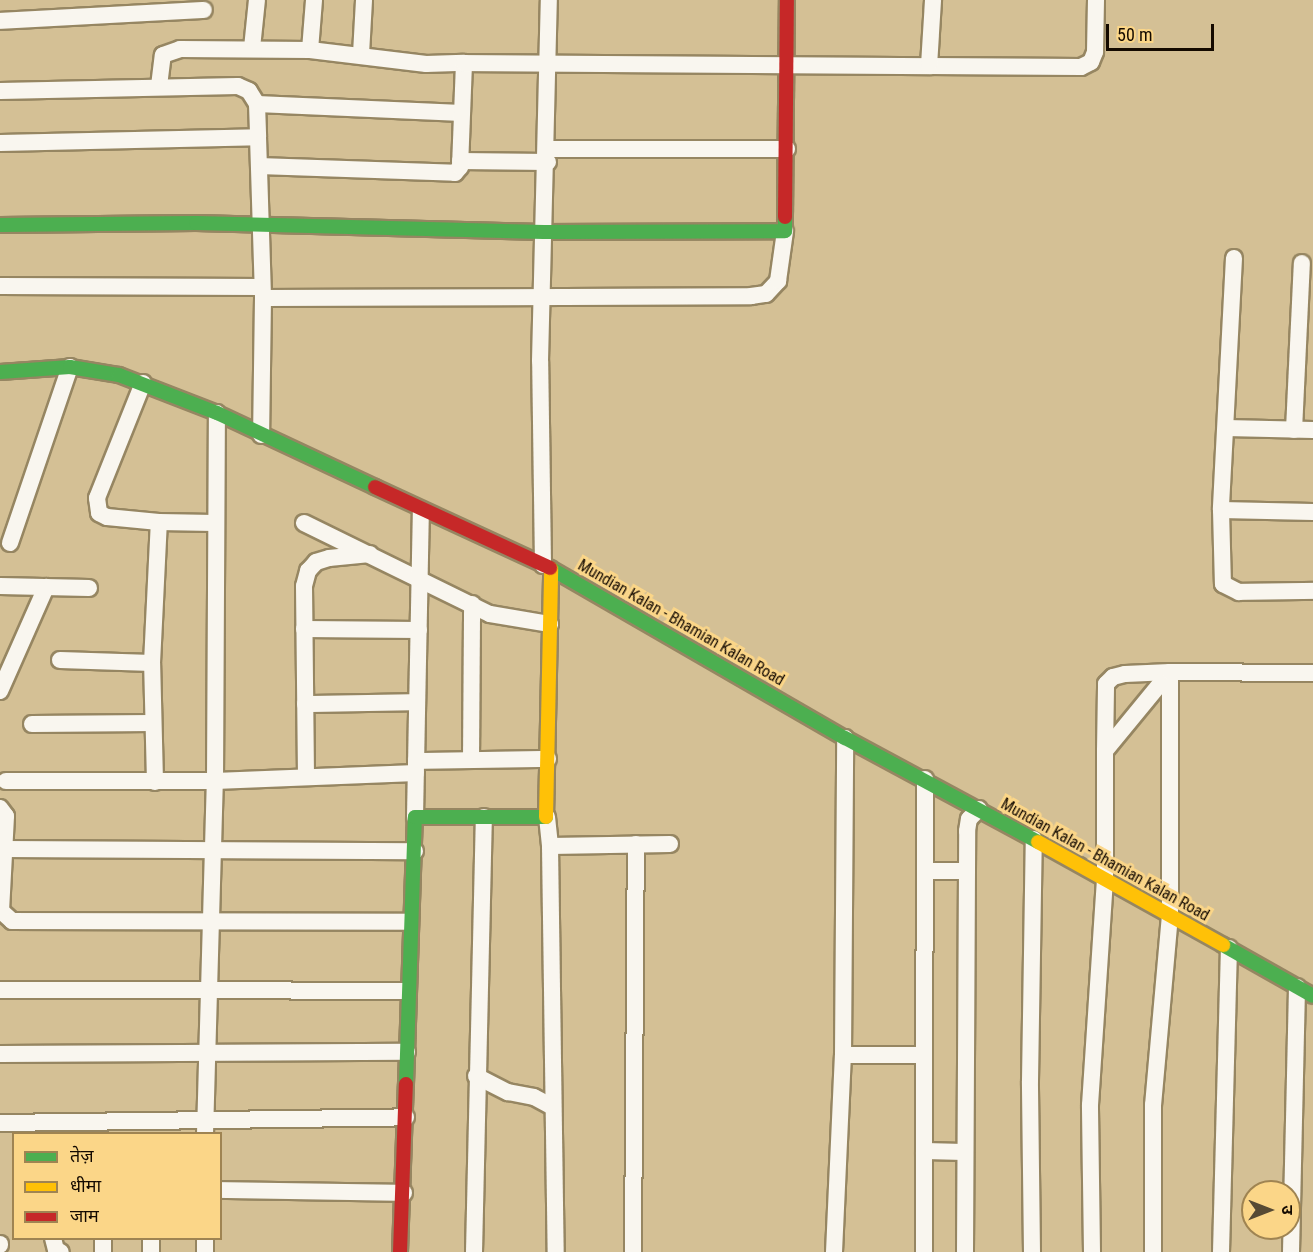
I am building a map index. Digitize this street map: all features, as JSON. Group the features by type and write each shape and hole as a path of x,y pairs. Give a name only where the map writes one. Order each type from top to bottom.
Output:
{"street":[{"path":"252,48 257,0"},
{"path":"310,50 314,0"},
{"path":"361,54 364,0"},
{"path":"549,0 546,66 548,156 541,296 550,624 547,817 550,846 556,1252"},
{"path":"0,286 263,293 541,296 766,294 778,281 785,231 787,0"},
{"path":"929,66 933,0"},
{"path":"159,86 160,61 170,51 252,48 361,54 409,63 546,66 1081,67 1091,62 1095,52 1096,0"},
{"path":"0,21 204,10"},
{"path":"259,166 455,173 460,161 464,63"},
{"path":"0,91 159,86 238,86 249,91 257,104 263,293 261,435"},
{"path":"257,104 462,113"},
{"path":"0,143 258,137"},
{"path":"460,161 787,149"},
{"path":"0,225 260,225 544,232 785,231"},
{"path":"1234,258 1221,510 1223,584 1239,592 1313,591"},
{"path":"1294,430 1302,263"},
{"path":"10,543 70,367"},
{"name":"Mundian Kalan - Bhamian Kalan Road","path":"0,372 70,367 94,368 143,383 217,413 421,511 547,567 682,641 845,738 979,808 1313,996"},
{"path":"143,383 96,506 107,517 159,522 214,523"},
{"path":"205,1128 214,851 214,523 217,413"},
{"path":"1226,428 1313,430"},
{"path":"1221,510 1313,512"},
{"path":"400,1252 404,1193 410,922 415,851 421,511"},
{"path":"156,782 152,723 152,663 159,522"},
{"path":"304,523 506,620 550,624"},
{"path":"306,777 304,586 308,571 316,562 370,555"},
{"path":"0,586 89,588"},
{"path":"0,691 46,587"},
{"path":"471,760 472,604"},
{"path":"304,629 419,630"},
{"path":"60,660 152,663"},
{"path":"1105,751 1170,672"},
{"path":"1153,1252 1153,1105 1170,915 1170,672"},
{"path":"1092,1252 1090,1105 1105,878 1106,684 1113,677 1125,674 1313,673"},
{"path":"305,704 417,702"},
{"path":"32,724 152,723"},
{"path":"834,1252 843,1055 845,738"},
{"path":"6,781 215,781 306,777 471,760 548,759"},
{"path":"924,1252 925,779"},
{"path":"0,808 6,816 1,911 12,921 410,922"},
{"path":"965,1252 967,872 969,819 979,808"},
{"path":"415,817 547,817"},
{"path":"474,1252 476,1076 484,817"},
{"path":"1032,1252 1030,1081 1034,839"},
{"path":"633,1252 636,844"},
{"path":"550,846 670,844"},
{"path":"4,849 415,851"},
{"path":"925,871 967,872"},
{"path":"1221,1252 1228,948"},
{"path":"1291,1252 1297,987"},
{"path":"0,990 408,991"},
{"path":"0,1054 208,1051 407,1052"},
{"path":"843,1055 924,1055"},
{"path":"476,1076 507,1092 534,1097 553,1107"},
{"path":"0,1122 50,1127 205,1128 406,1117"},
{"path":"924,1151 965,1152"},
{"path":"222,1190 404,1193"},
{"path":"54,1240 56,1250 61,1252"}],"traffic: fast":[{"path":"0,225 196,223 544,232 785,231 785,217"},
{"path":"0,372 70,367 119,375 217,413 375,487"},
{"path":"550,568 845,738 1038,842"},
{"path":"406,1084 415,817 546,817"},
{"path":"1223,945 1313,996"}],"traffic: slow":[{"path":"546,817 551,569"},
{"path":"1038,842 1223,945"}],"traffic: jam":[{"path":"785,217 787,0"},
{"path":"375,487 550,568"},
{"path":"400,1252 406,1084"}]}
